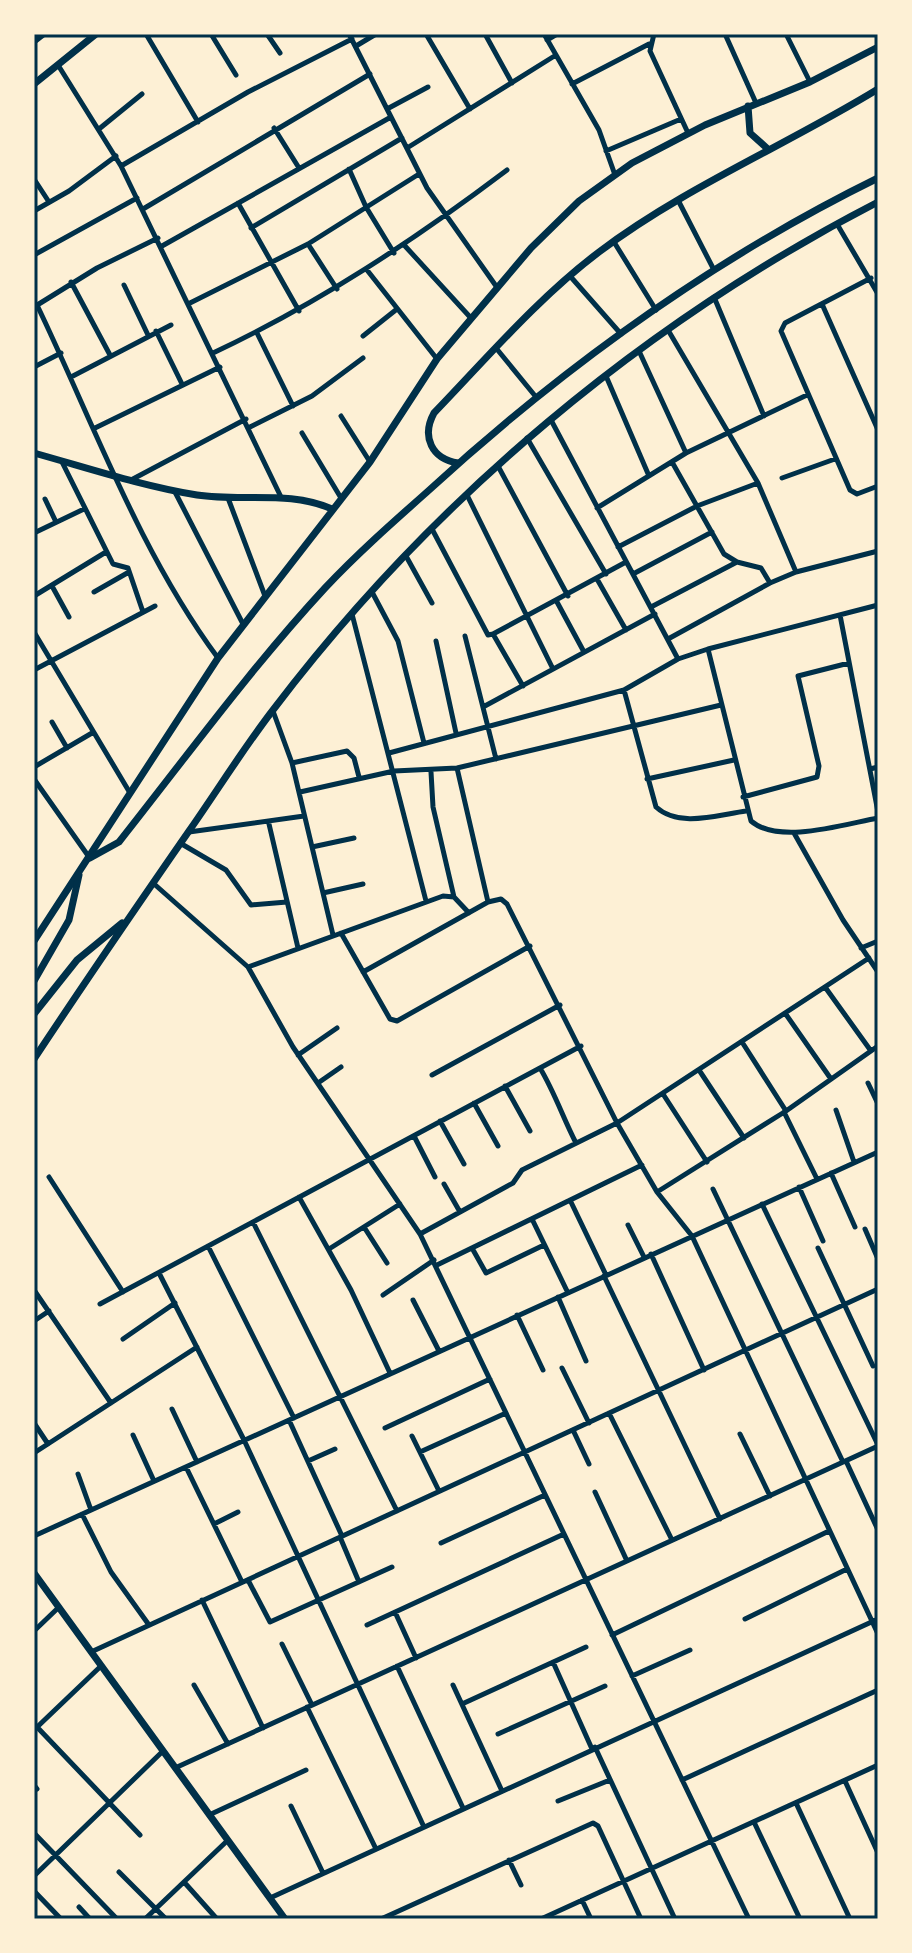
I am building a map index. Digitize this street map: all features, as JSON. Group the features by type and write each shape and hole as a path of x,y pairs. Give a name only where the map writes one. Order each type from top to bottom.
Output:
{"main road":[{"path":"34,41 43,34"},
{"path":"34,84 96,34"},
{"path":"36,934 79,875 218,658 370,462 437,359 496,286 562,216 615,175 688,133 810,82 878,47"},
{"path":"458,463 449,462 433,450 427,432 429,422 496,348 570,276 614,242 679,202 878,89"},
{"path":"752,105 750,133 769,150"},
{"path":"90,858 119,842 267,655 327,586 458,463 536,397 714,270 878,178"},
{"path":"34,1059 272,710 352,613 466,494 527,438 639,350 714,297 878,202"},
{"path":"35,452 175,491 228,498 281,497 315,501 332,509"},
{"path":"34,981 69,920 79,875"},
{"path":"34,1014 77,960 127,919"},
{"path":"34,1573 285,1919"}],"street":[{"path":"146,34 198,122"},
{"path":"211,34 236,75"},
{"path":"267,34 280,53"},
{"path":"356,46 376,34"},
{"path":"426,34 470,109"},
{"path":"485,34 512,83"},
{"path":"557,34 545,37 599,130 615,175"},
{"path":"572,84 649,44 654,34"},
{"path":"725,34 752,105"},
{"path":"786,34 810,82"},
{"path":"121,166 351,36 419,174 445,217 496,286"},
{"path":"649,44 688,133"},
{"path":"407,148 556,55"},
{"path":"58,65 116,156 190,303 281,497"},
{"path":"143,209 274,128 370,74"},
{"path":"387,109 428,87"},
{"path":"99,129 142,94"},
{"path":"162,246 391,117"},
{"path":"606,151 681,119"},
{"path":"274,128 299,169"},
{"path":"251,228 402,138"},
{"path":"34,211 116,156"},
{"path":"349,169 366,207 394,253"},
{"path":"213,353 257,333 337,289 405,246 507,170"},
{"path":"190,303 271,265 419,174"},
{"path":"34,179 49,202"},
{"path":"34,255 137,198"},
{"path":"679,202 714,270"},
{"path":"238,203 299,311"},
{"path":"837,223 878,294"},
{"path":"158,238 71,282 36,306 61,353 161,571 218,658"},
{"path":"614,242 656,310"},
{"path":"308,244 337,289"},
{"path":"405,246 470,317"},
{"path":"367,270 437,359"},
{"path":"570,276 621,334"},
{"path":"871,278 785,323 781,331 853,494 878,486"},
{"path":"71,282 110,355"},
{"path":"124,285 148,335"},
{"path":"714,297 764,416"},
{"path":"822,304 878,430"},
{"path":"363,336 397,309"},
{"path":"71,377 171,325"},
{"path":"668,330 758,483 796,572"},
{"path":"156,331 182,384"},
{"path":"257,333 293,406"},
{"path":"496,348 536,397"},
{"path":"639,350 686,453"},
{"path":"34,367 61,353"},
{"path":"250,427 321,390 363,358"},
{"path":"95,428 220,367"},
{"path":"606,375 649,476"},
{"path":"597,508 686,453 807,395"},
{"path":"341,416 370,462"},
{"path":"131,480 246,419"},
{"path":"550,419 678,659"},
{"path":"302,433 341,498"},
{"path":"527,438 606,574"},
{"path":"782,478 835,459"},
{"path":"61,461 114,566 125,565 129,572 143,612"},
{"path":"672,462 724,554 737,562 761,568 770,583"},
{"path":"498,465 568,596"},
{"path":"618,547 697,506 758,483"},
{"path":"175,491 243,624"},
{"path":"466,494 553,669"},
{"path":"228,498 265,596"},
{"path":"45,499 56,522"},
{"path":"34,522 36,532 84,509"},
{"path":"432,529 488,635 557,602 626,562"},
{"path":"633,574 712,532"},
{"path":"668,639 796,572 878,551"},
{"path":"34,596 106,552"},
{"path":"406,556 432,603"},
{"path":"651,607 737,562"},
{"path":"94,592 129,572"},
{"path":"597,579 626,630"},
{"path":"52,586 69,617"},
{"path":"372,592 398,641 424,743"},
{"path":"557,602 584,652"},
{"path":"389,753 624,690 678,659 878,605"},
{"path":"34,670 155,606"},
{"path":"352,613 426,901"},
{"path":"483,707 655,614"},
{"path":"708,649 746,811 759,828 794,833 878,815 840,615"},
{"path":"34,632 130,793"},
{"path":"493,634 523,686"},
{"path":"465,636 496,759"},
{"path":"436,641 456,733"},
{"path":"743,797 817,777 819,766 798,676 849,663"},
{"path":"624,690 656,807 666,816 678,819 746,811"},
{"path":"300,792 394,771 431,772 457,768 721,705"},
{"path":"272,710 300,792 333,935"},
{"path":"52,722 67,748"},
{"path":"34,767 92,733"},
{"path":"292,763 347,751 354,758 359,777"},
{"path":"647,779 734,760"},
{"path":"870,769 878,767"},
{"path":"457,768 488,902"},
{"path":"431,772 433,807 454,897 469,913"},
{"path":"34,779 90,858"},
{"path":"189,832 269,824 304,816"},
{"path":"269,824 298,948"},
{"path":"794,833 878,972"},
{"path":"312,847 354,838"},
{"path":"180,843 226,870 251,905 287,902"},
{"path":"153,883 248,967 298,1055 420,1234 749,1919"},
{"path":"323,893 363,884"},
{"path":"248,967 426,901 454,897"},
{"path":"363,972 488,902 501,899 507,904 617,1123 657,1192 692,1236 847,1569 875,1620 878,1634"},
{"path":"341,933 390,1019 397,1021 530,946"},
{"path":"861,948 878,941"},
{"path":"420,1234 513,1183 522,1170 617,1123 869,958"},
{"path":"825,987 871,1051"},
{"path":"432,1075 560,1005"},
{"path":"785,1013 831,1079"},
{"path":"298,1055 337,1028"},
{"path":"742,1042 785,1111 817,1179"},
{"path":"100,1304 581,1046"},
{"path":"657,1192 785,1111 878,1046"},
{"path":"318,1083 341,1067"},
{"path":"540,1068 562,1105 562,1117 576,1143"},
{"path":"699,1070 744,1138"},
{"path":"868,1083 878,1104"},
{"path":"505,1086 530,1131"},
{"path":"663,1094 707,1162"},
{"path":"474,1103 498,1146"},
{"path":"836,1110 855,1162"},
{"path":"440,1121 464,1164"},
{"path":"414,1136 435,1177"},
{"path":"34,1536 878,1152"},
{"path":"383,1295 436,1263 642,1165"},
{"path":"831,1173 855,1227"},
{"path":"49,1177 123,1292"},
{"path":"444,1184 460,1212"},
{"path":"799,1187 823,1241"},
{"path":"713,1189 878,1530"},
{"path":"299,1197 329,1249 390,1373"},
{"path":"570,1200 720,1519"},
{"path":"329,1249 400,1204"},
{"path":"175,1768 878,1446 762,1204"},
{"path":"532,1219 568,1293"},
{"path":"253,1222 397,1511"},
{"path":"628,1225 647,1256 704,1370"},
{"path":"364,1227 387,1263"},
{"path":"865,1229 878,1259"},
{"path":"472,1248 486,1273 544,1245"},
{"path":"208,1246 291,1419 359,1582"},
{"path":"818,1248 873,1366"},
{"path":"159,1273 244,1440 424,1827"},
{"path":"91,1652 878,1289"},
{"path":"34,1290 111,1403"},
{"path":"558,1297 586,1361"},
{"path":"413,1300 439,1351"},
{"path":"123,1339 175,1303"},
{"path":"34,1321 49,1311"},
{"path":"517,1315 543,1370"},
{"path":"34,1453 197,1347"},
{"path":"562,1368 589,1423"},
{"path":"385,1428 490,1379"},
{"path":"172,1409 197,1462"},
{"path":"420,1452 506,1413"},
{"path":"609,1413 672,1540"},
{"path":"34,1423 48,1444"},
{"path":"573,1430 589,1464"},
{"path":"740,1434 770,1496"},
{"path":"133,1435 154,1481"},
{"path":"412,1436 439,1491"},
{"path":"308,1461 335,1449"},
{"path":"186,1467 214,1524 270,1622 392,1567"},
{"path":"78,1474 91,1510"},
{"path":"595,1492 627,1561"},
{"path":"441,1543 545,1495"},
{"path":"214,1524 238,1512"},
{"path":"82,1514 111,1572 149,1625"},
{"path":"612,1635 829,1531"},
{"path":"367,1625 564,1534"},
{"path":"745,1619 847,1569"},
{"path":"202,1600 263,1728"},
{"path":"34,1631 58,1608"},
{"path":"395,1612 416,1658"},
{"path":"270,1898 875,1620"},
{"path":"282,1644 376,1849"},
{"path":"462,1704 586,1647"},
{"path":"632,1676 690,1650"},
{"path":"553,1662 675,1919"},
{"path":"101,1666 35,1729 140,1835"},
{"path":"397,1666 463,1808"},
{"path":"194,1685 228,1744"},
{"path":"453,1685 502,1791"},
{"path":"498,1734 605,1686"},
{"path":"682,1780 878,1690"},
{"path":"34,1876 163,1751"},
{"path":"541,1919 878,1765"},
{"path":"209,1815 306,1770"},
{"path":"558,1801 610,1780"},
{"path":"845,1780 878,1853"},
{"path":"796,1803 850,1919"},
{"path":"291,1806 323,1873"},
{"path":"754,1822 800,1919"},
{"path":"381,1919 593,1823 598,1826 641,1919"},
{"path":"34,1833 117,1919"},
{"path":"145,1919 228,1840"},
{"path":"509,1860 521,1885"},
{"path":"119,1872 166,1919"},
{"path":"184,1882 217,1919"},
{"path":"34,1891 60,1918"},
{"path":"582,1900 591,1919"},
{"path":"79,1907 90,1919"}]}
